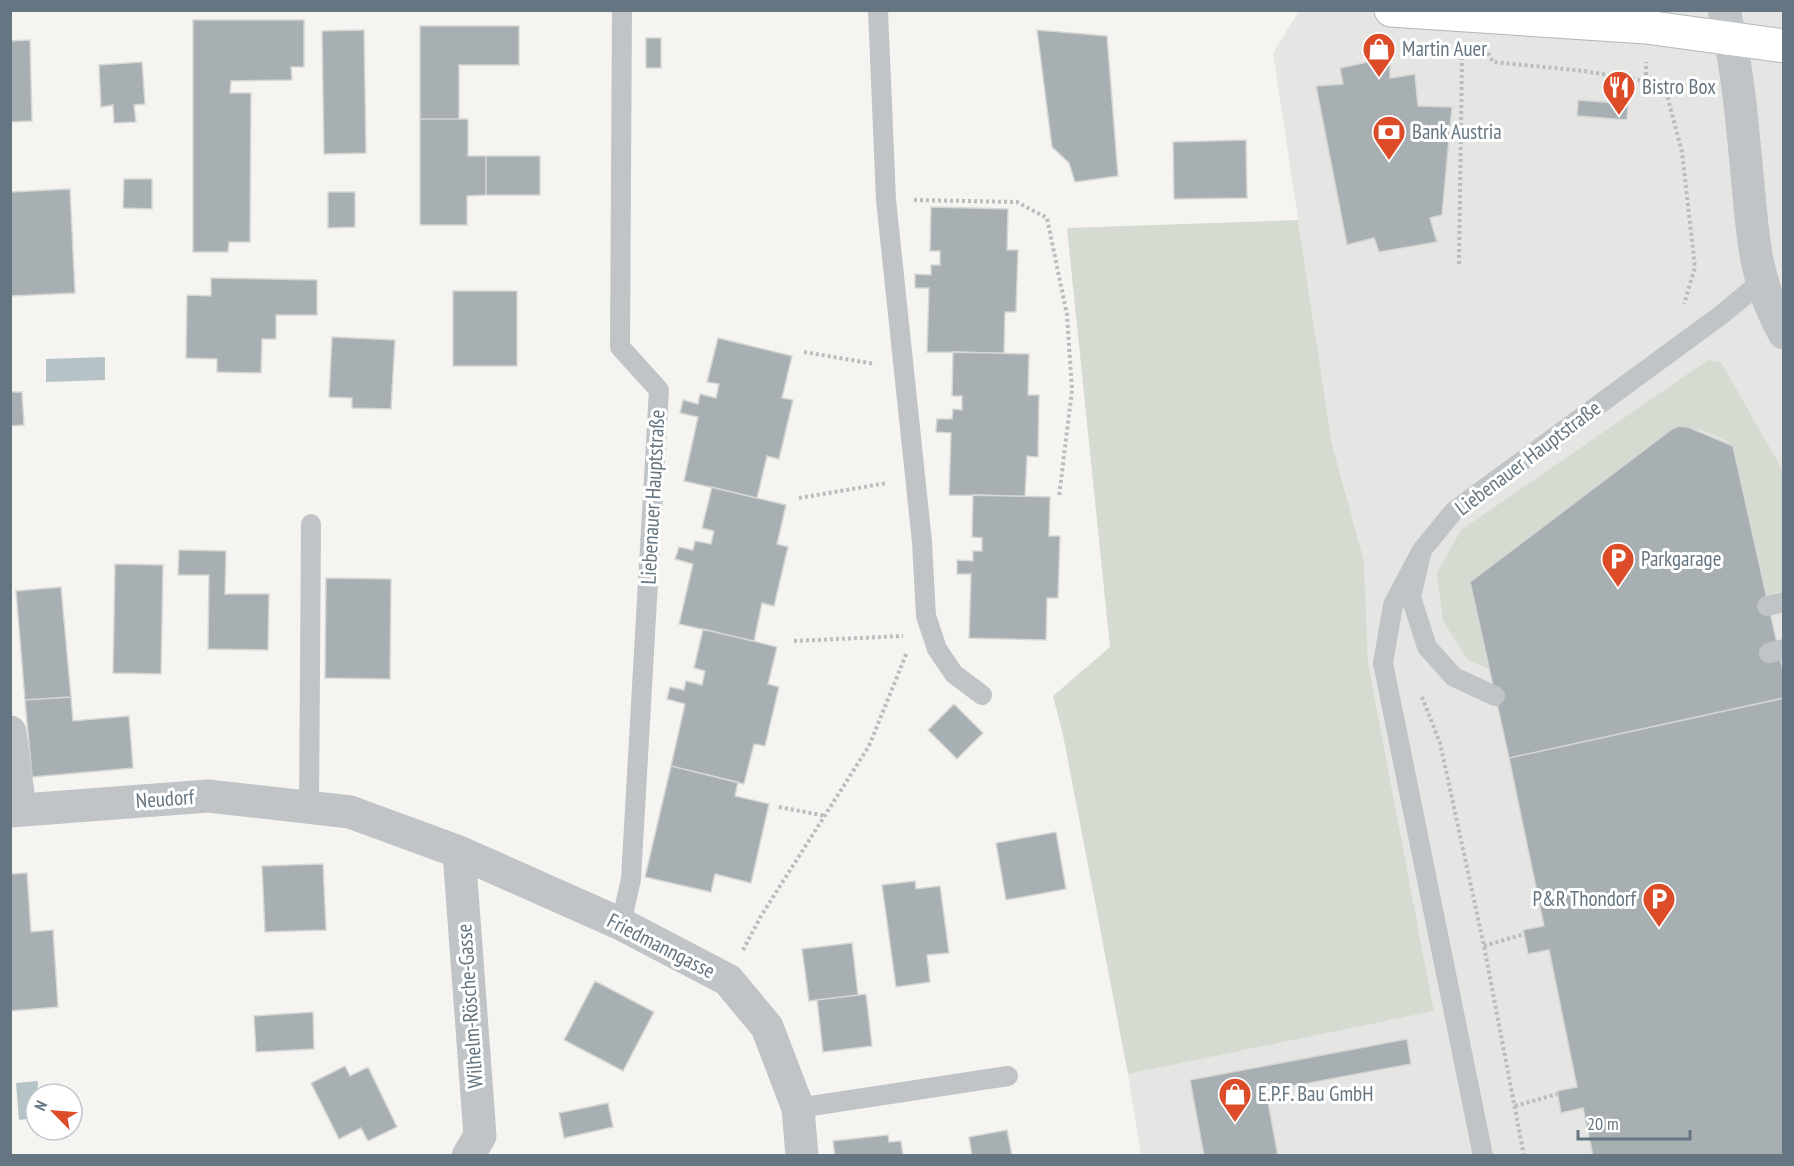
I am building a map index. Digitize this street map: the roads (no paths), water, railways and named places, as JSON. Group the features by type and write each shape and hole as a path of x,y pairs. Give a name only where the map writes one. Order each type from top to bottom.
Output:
{"main road":[{"path":"1391,10 1646,27 1732,20 1784,46"}],"street":[{"path":"1732,20 1755,255 1767,303 1784,333"},
{"path":"10,732 15,810"},
{"name":"Neudorf","path":"15,810 207,796 350,812 459,852"},
{"name":"Friedmanngasse","path":"459,852 621,924 728,980 767,1027 798,1108 802,1155"},
{"name":"Wilhelm-Rösche-Gasse","path":"459,852 480,1136 468,1155"}],"lane":[{"name":"Liebenauer Hauptstraße","path":"621,924 631,879 659,390 620,347 622,10"},
{"path":"878,10 886,200 922,542 926,616 937,649 954,674 982,695"},
{"name":"Liebenauer Hauptstraße","path":"1495,696 1454,677 1427,647 1411,597 1422,550 1454,511 1721,315 1761,282"},
{"path":"309,808 311,524"},
{"path":"1422,550 1394,604 1383,663 1483,1155"},
{"path":"798,1108 1008,1076"}],"place":[{"name":"Martin Auer","path":"1379,78"},
{"name":"Bistro Box","path":"1619,116"},
{"name":"Bank Austria","path":"1389,161"},
{"name":"Parkgarage","path":"1618,588"},
{"name":"P&R Thondorf","path":"1659,928"},
{"name":"E.P.F. Bau GmbH","path":"1235,1123"}]}
